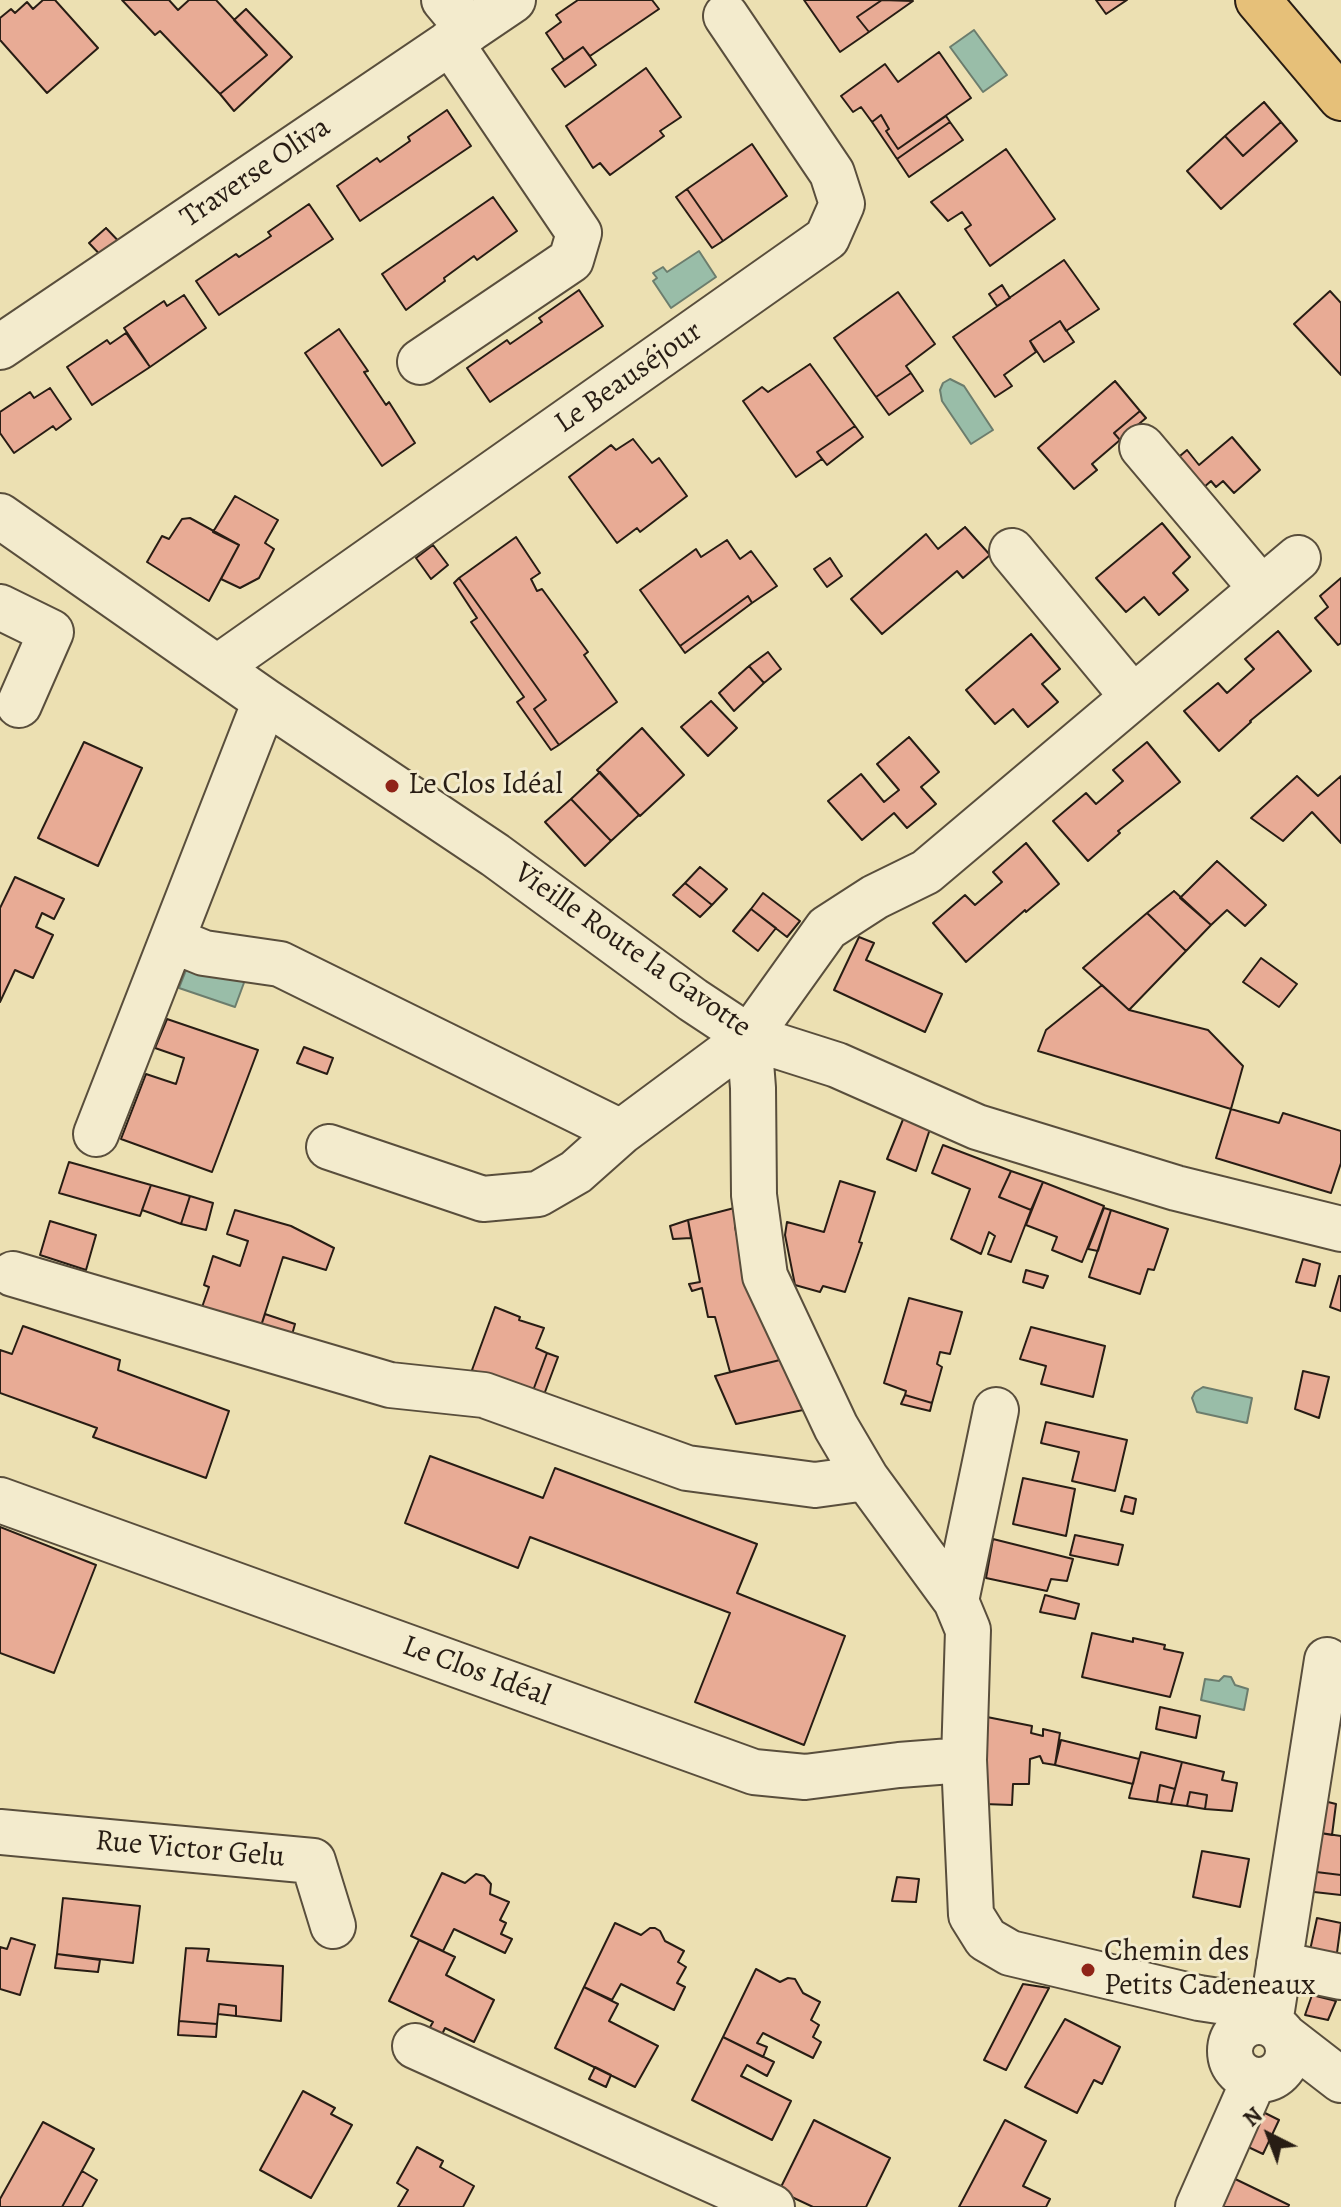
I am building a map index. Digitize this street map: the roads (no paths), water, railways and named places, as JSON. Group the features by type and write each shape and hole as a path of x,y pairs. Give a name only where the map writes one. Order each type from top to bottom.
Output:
{"main road":[{"path":"1258,0 1341,98"}],"street":[{"name":"Traverse Oliva","path":"0,347 454,24 513,0"},
{"name":"Le Beauséjour","path":"218,667 827,238 842,204 832,173 726,16"},
{"path":"420,362 571,260 579,233 454,24"},
{"path":"1142,447 1261,588"},
{"name":"Vieille Route la Gavotte","path":"0,516 265,701 495,855 693,1000 749,1037 837,1065 977,1127 1176,1188 1341,1229"},
{"path":"1012,551 1133,697"},
{"path":"329,1147 483,1199 538,1194 576,1172 621,1132 749,1037 827,928 875,897 926,872 1298,558"},
{"path":"0,607 51,632 19,705"},
{"path":"96,1134 265,701"},
{"path":"172,940 204,953 280,964 621,1132"},
{"path":"749,1037 754,1195 765,1276 836,1427 866,1478 956,1601 968,1630 964,1760 971,1915 986,1939 1010,1953 1199,1998 1262,2045 1339,2079"},
{"path":"13,1274 390,1385 484,1395 687,1468 815,1485 866,1478"},
{"path":"956,1601 996,1410"},
{"name":"Le Clos Idéal","path":"0,1500 754,1772 805,1777 964,1760"},
{"path":"1198,2207 1262,2045 1279,1964 1327,1660"},
{"name":"Rue Victor Gelu","path":"0,1832 313,1861 333,1926"},
{"path":"1279,1964 1341,1977"},
{"path":"415,2046 772,2207"}],"place":[{"name":"Le Clos Idéal","path":"392,786"},
{"name":"Chemin des Petits Cadeneaux","path":"1088,1970"}]}
